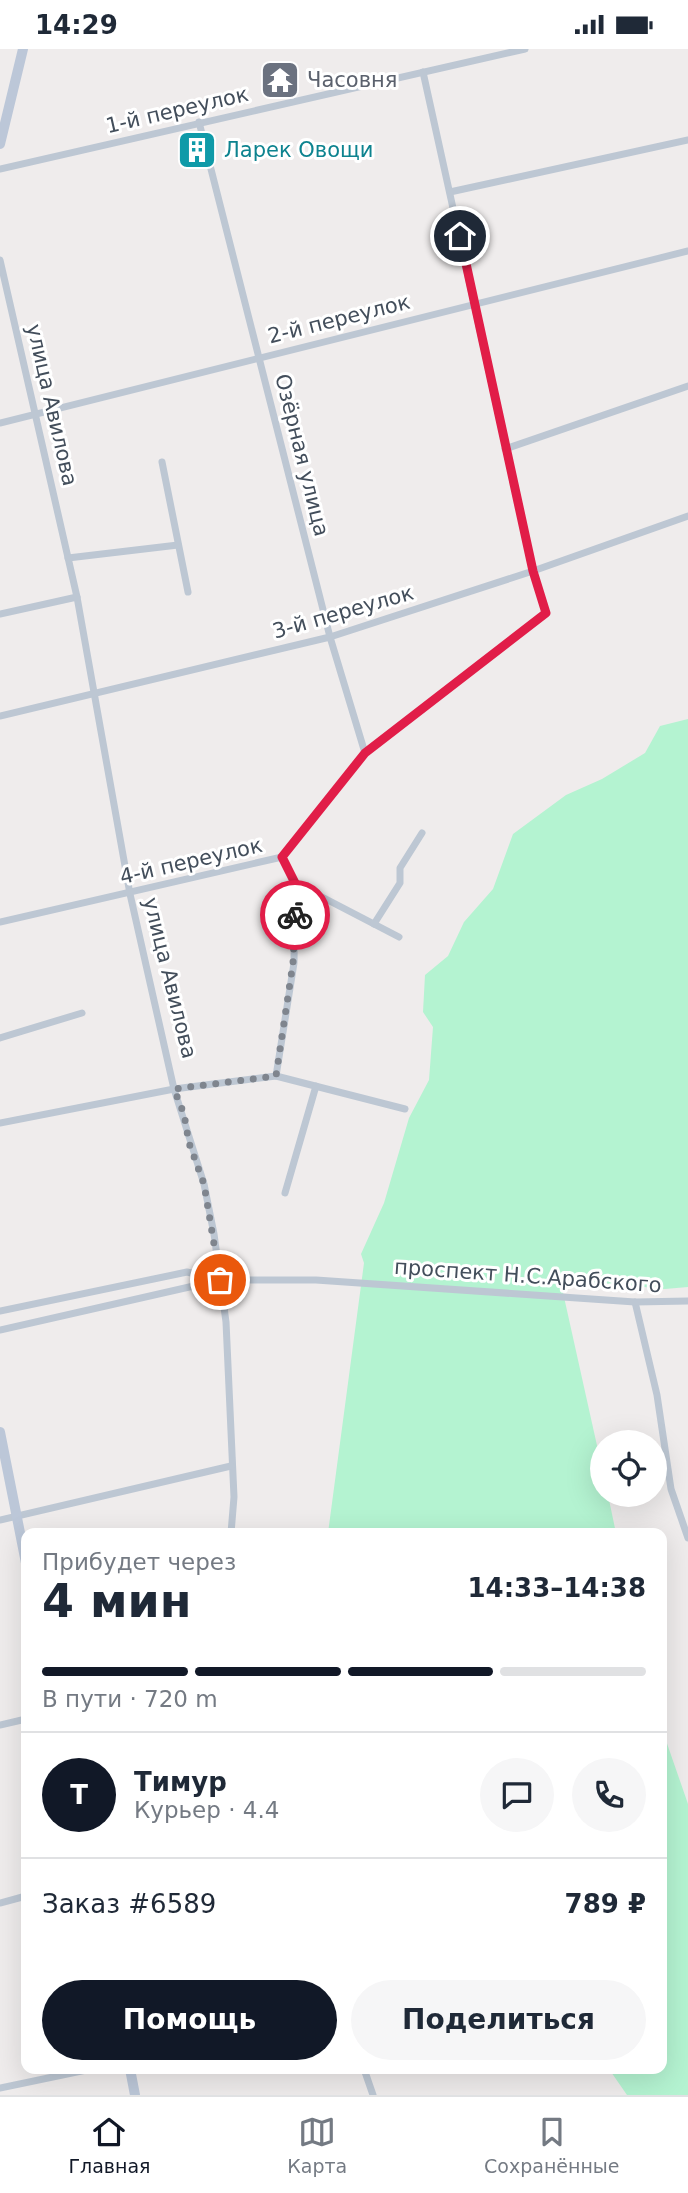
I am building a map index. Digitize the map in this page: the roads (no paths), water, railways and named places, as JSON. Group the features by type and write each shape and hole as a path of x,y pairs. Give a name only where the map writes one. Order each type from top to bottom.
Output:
{"main road":[{"path":"0,144 23,49"},
{"path":"0,1432 21,1539"},
{"path":"131,2074 135,2095"}],"street":[{"name":"1-й переулок","path":"0,169 525,49"},
{"path":"423,72 533,571"},
{"name":"Озёрная улица","path":"199,122 330,637 365,753"},
{"path":"450,192 688,140"},
{"name":"2-й переулок","path":"0,423 688,251"},
{"name":"улица Авилова","path":"0,260 77,597 92,694 130,894 174,1089 204,1184 226,1322 234,1497 231,1528"},
{"path":"505,449 688,386"},
{"path":"162,462 188,593"},
{"name":"3-й переулок","path":"0,716 330,637 533,571 688,516"},
{"path":"68,558 178,545"},
{"name":"4-й переулок","path":"0,922 282,857 365,753 546,613 533,571"},
{"path":"0,614 77,597"},
{"path":"374,924 400,883 400,868 422,833"},
{"path":"276,1076 293,963 295,883 282,857"},
{"path":"295,883 399,937"},
{"path":"0,1038 82,1013"},
{"path":"0,1123 174,1089 276,1076 405,1109"},
{"path":"285,1193 316,1086"},
{"path":"0,1311 187,1272 220,1280"},
{"path":"0,1331 220,1280"},
{"name":"проспект Н.С.Арабского","path":"220,1280 366,1283 635,1303 688,1301"},
{"path":"635,1303 657,1395 671,1489 688,1538"},
{"path":"0,1520 231,1466"},
{"path":"0,1725 21,1720"},
{"path":"0,1903 21,1897"},
{"path":"0,2088 67,2074"},
{"path":"366,2074 373,2095"}],"place":[{"name":"Часовня","path":"280,80"},
{"name":"Ларек Овощи","path":"197,150"}]}
